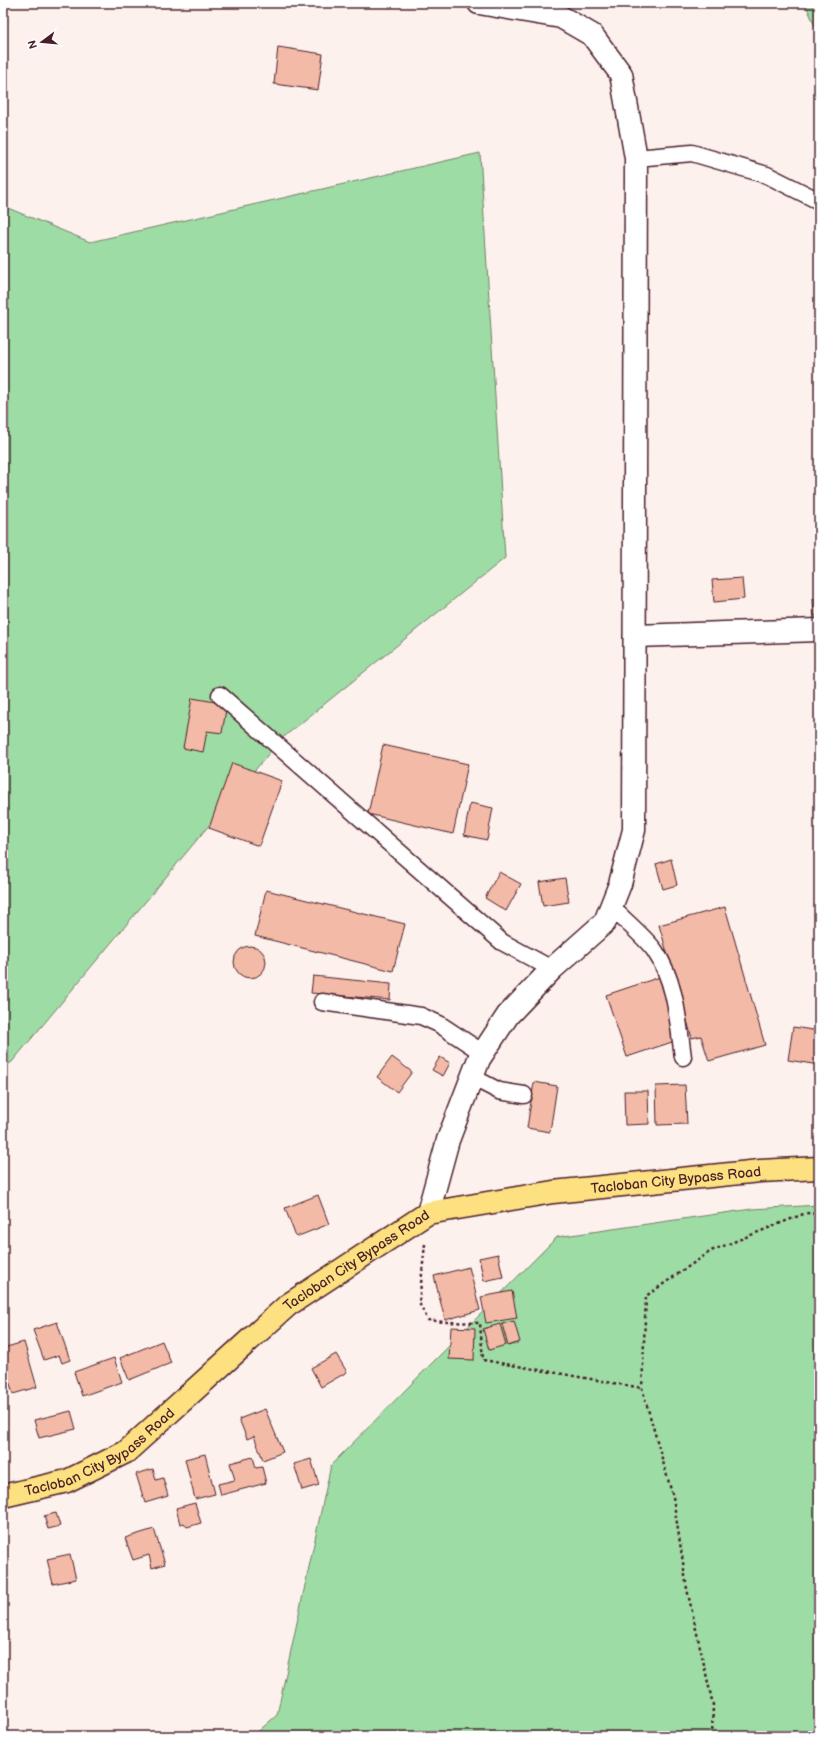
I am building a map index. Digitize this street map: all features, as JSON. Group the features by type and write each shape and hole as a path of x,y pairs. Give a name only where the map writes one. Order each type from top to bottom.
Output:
{"highway":[{"name":"Tacloban City Bypass Road","path":"3,1496 67,1481 126,1452 288,1305 428,1213 553,1192 760,1171 819,1168"}],"street":[{"path":"428,1213 448,1140 479,1059 508,1015 552,969 605,922 620,884 634,830 636,158 621,74 592,34 561,17 480,3"},
{"path":"635,636 819,630"}],"lane":[{"path":"636,158 692,153 767,175 819,201"},
{"path":"220,695 502,942 552,969"},
{"path":"611,907 655,950 667,972 675,1000 683,1057"},
{"path":"322,1002 421,1016 439,1024 483,1053"},
{"path":"472,1077 499,1091 524,1095"}],"path":[{"path":"428,1213 420,1303 428,1320 480,1323 483,1360 642,1388"},
{"path":"712,1736 713,1705 687,1589 673,1497 642,1388 646,1296 711,1251 806,1213 819,1214"}],"green space":[{"path":"805,3 819,3 819,35"},
{"path":"480,153 505,558 280,740 12,1062 3,1067 3,206 90,242"},
{"path":"819,1205 819,1736 253,1736 277,1715 331,1465 557,1237 752,1209"}],"building":[{"path":"278,47 323,54 318,90 274,84"},
{"path":"742,578 744,599 714,602 712,580"},
{"path":"813,599 819,599 819,616 814,616"},
{"path":"192,698 227,704 222,733 207,731 203,752 183,748"},
{"path":"383,745 468,764 453,834 368,814"},
{"path":"232,763 282,781 259,846 209,828"},
{"path":"470,803 493,808 487,840 464,835"},
{"path":"671,859 677,885 663,889 656,864"},
{"path":"499,872 521,884 506,911 485,898"},
{"path":"565,878 569,902 543,906 539,882"},
{"path":"266,890 405,924 393,971 255,936"},
{"path":"725,907 765,1045 709,1061 701,1036 692,1038 659,925"},
{"path":"250,946 256,947 263,953 266,962 265,968 259,975 250,978 244,977 237,971 234,962 235,956 241,949"},
{"path":"313,976 391,984 390,1000 311,993"},
{"path":"663,976 678,1040 627,1057 606,995"},
{"path":"793,1027 819,1031 819,1065 788,1060"},
{"path":"392,1057 412,1072 397,1092 377,1077"},
{"path":"440,1057 450,1063 443,1076 432,1070"},
{"path":"534,1082 557,1086 550,1132 527,1128"},
{"path":"685,1085 687,1124 657,1125 656,1086"},
{"path":"624,1091 648,1091 649,1124 625,1125"},
{"path":"318,1195 329,1224 296,1237 285,1208"},
{"path":"498,1254 503,1277 484,1281 479,1258"},
{"path":"469,1267 480,1310 445,1320 434,1276"},
{"path":"512,1291 517,1318 486,1323 481,1297"},
{"path":"514,1321 520,1342 508,1346 502,1324"},
{"path":"57,1322 70,1360 62,1363 59,1355 44,1360 33,1330"},
{"path":"500,1324 506,1345 489,1350 483,1329"},
{"path":"451,1327 475,1328 474,1360 449,1359"},
{"path":"162,1341 171,1363 129,1380 120,1358"},
{"path":"24,1342 37,1387 13,1394 3,1360 3,1348"},
{"path":"336,1354 347,1372 321,1387 311,1368"},
{"path":"114,1358 122,1382 82,1396 74,1372"},
{"path":"265,1409 283,1452 263,1460 254,1436 247,1439 239,1419"},
{"path":"71,1411 76,1429 39,1438 34,1420"},
{"path":"205,1454 215,1494 195,1499 185,1459"},
{"path":"253,1457 256,1468 262,1467 266,1483 221,1495 218,1484 235,1480 230,1463"},
{"path":"311,1459 319,1485 302,1490 294,1464"},
{"path":"153,1469 156,1480 163,1478 168,1496 145,1503 136,1474"},
{"path":"195,1503 201,1523 187,1527 184,1523 180,1524 176,1508"},
{"path":"56,1513 60,1526 48,1529 44,1516"},
{"path":"154,1529 165,1564 152,1568 149,1555 133,1560 125,1538"},
{"path":"70,1554 76,1579 53,1584 47,1559"}]}
